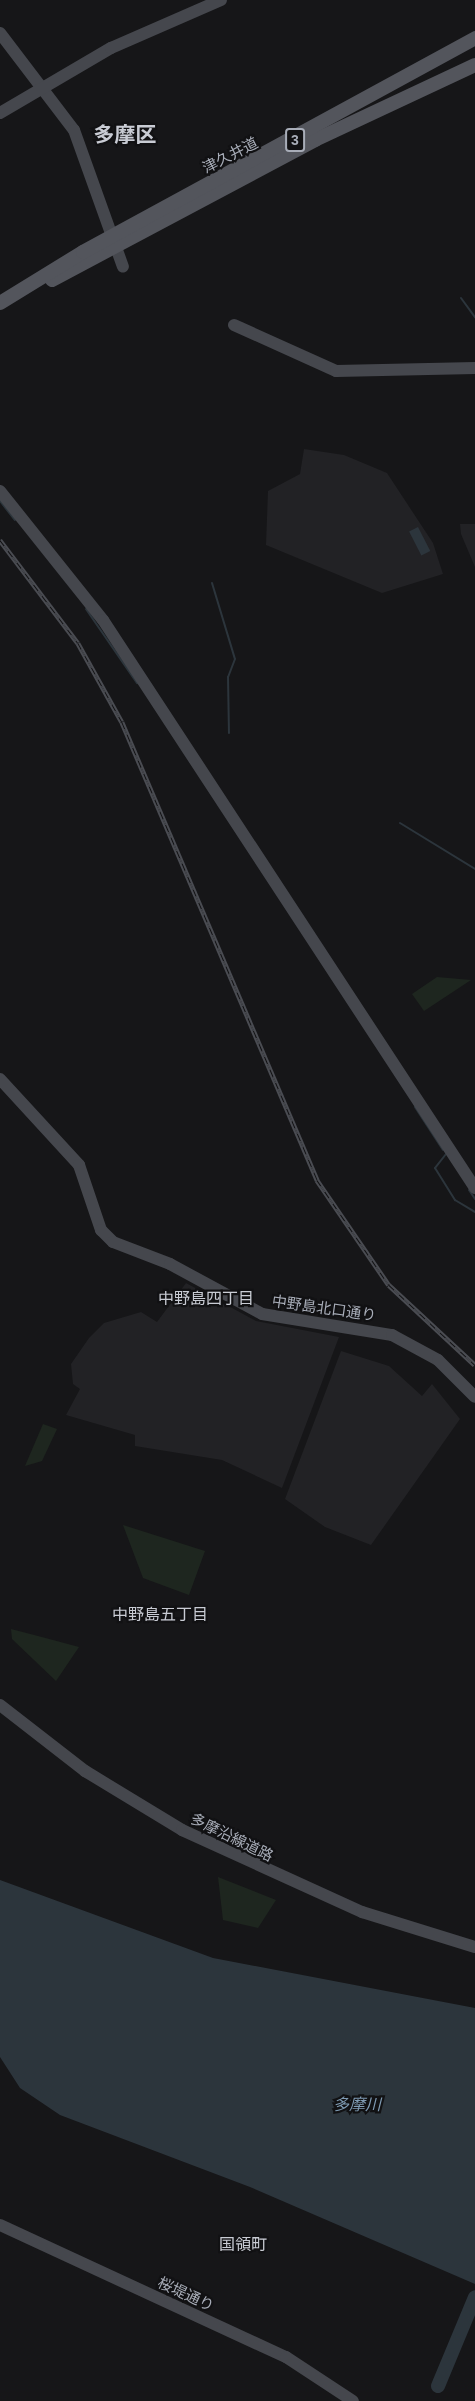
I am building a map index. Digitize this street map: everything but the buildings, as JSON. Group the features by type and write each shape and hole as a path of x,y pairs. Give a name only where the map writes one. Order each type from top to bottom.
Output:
{"main road":[{"name":"津久井道","path":"0,303 474,40"},
{"name":"津久井道","path":"0,308 113,242 315,140 475,65"}],"street":[{"path":"0,113 44,85 221,0"},
{"path":"0,33 44,85 74,130 123,267"},
{"path":"234,326 336,371 475,368"},
{"path":"0,491 103,620 475,1188"},
{"name":"中野島北口通り","path":"0,1079 79,1166 101,1230 113,1242 170,1264 262,1314 393,1335 438,1360 475,1397"},
{"name":"多摩沿線道路","path":"0,1705 85,1771 182,1830 362,1912 475,1947"},
{"name":"桜堤通り","path":"0,2225 286,2357 353,2401"}],"shaded area":[{"path":"304,449 344,455 387,473 433,543 443,574 382,593 266,545 268,491 300,474"},
{"path":"460,524 475,524 475,567 461,534"},
{"path":"437,977 471,980 424,1011 412,994"},
{"path":"186,1283 256,1321 339,1337 282,1488 222,1460 135,1446 135,1435 66,1415 80,1389 73,1384 71,1364 89,1338 104,1323 141,1312 157,1322"},
{"path":"341,1351 389,1366 422,1396 432,1384 460,1419 371,1545 325,1527 285,1499"},
{"path":"43,1424 57,1429 42,1461 25,1466"},
{"path":"123,1525 205,1551 189,1595 143,1578"},
{"path":"11,1629 79,1647 56,1681 12,1639"},
{"path":"218,1877 276,1900 258,1928 223,1920"}],"water":[{"path":"418,527 430,551 421,556 409,532"},
{"name":"多摩川","path":"0,1880 213,1958 475,2008 475,2284 250,2187 60,2115 20,2088 0,2057"}],"waterway":[{"path":"461,298 475,317"},
{"path":"0,501 15,520"},
{"path":"212,583 235,659 228,677 229,733"},
{"path":"86,609 137,683"},
{"path":"400,823 475,869"},
{"path":"415,1107 443,1150"},
{"path":"446,1154 435,1168 455,1200 475,1212"},
{"path":"469,1190 475,1199"},
{"path":"438,2386 475,2297"}],"railway":[{"path":"0,540 78,643 122,722 317,1180 389,1285 475,1365"}],"district":[{"name":"多摩区","path":"125,135"},
{"name":"中野島四丁目","path":"206,1299"},
{"name":"中野島五丁目","path":"160,1615"},
{"name":"国領町","path":"243,2245"}]}
